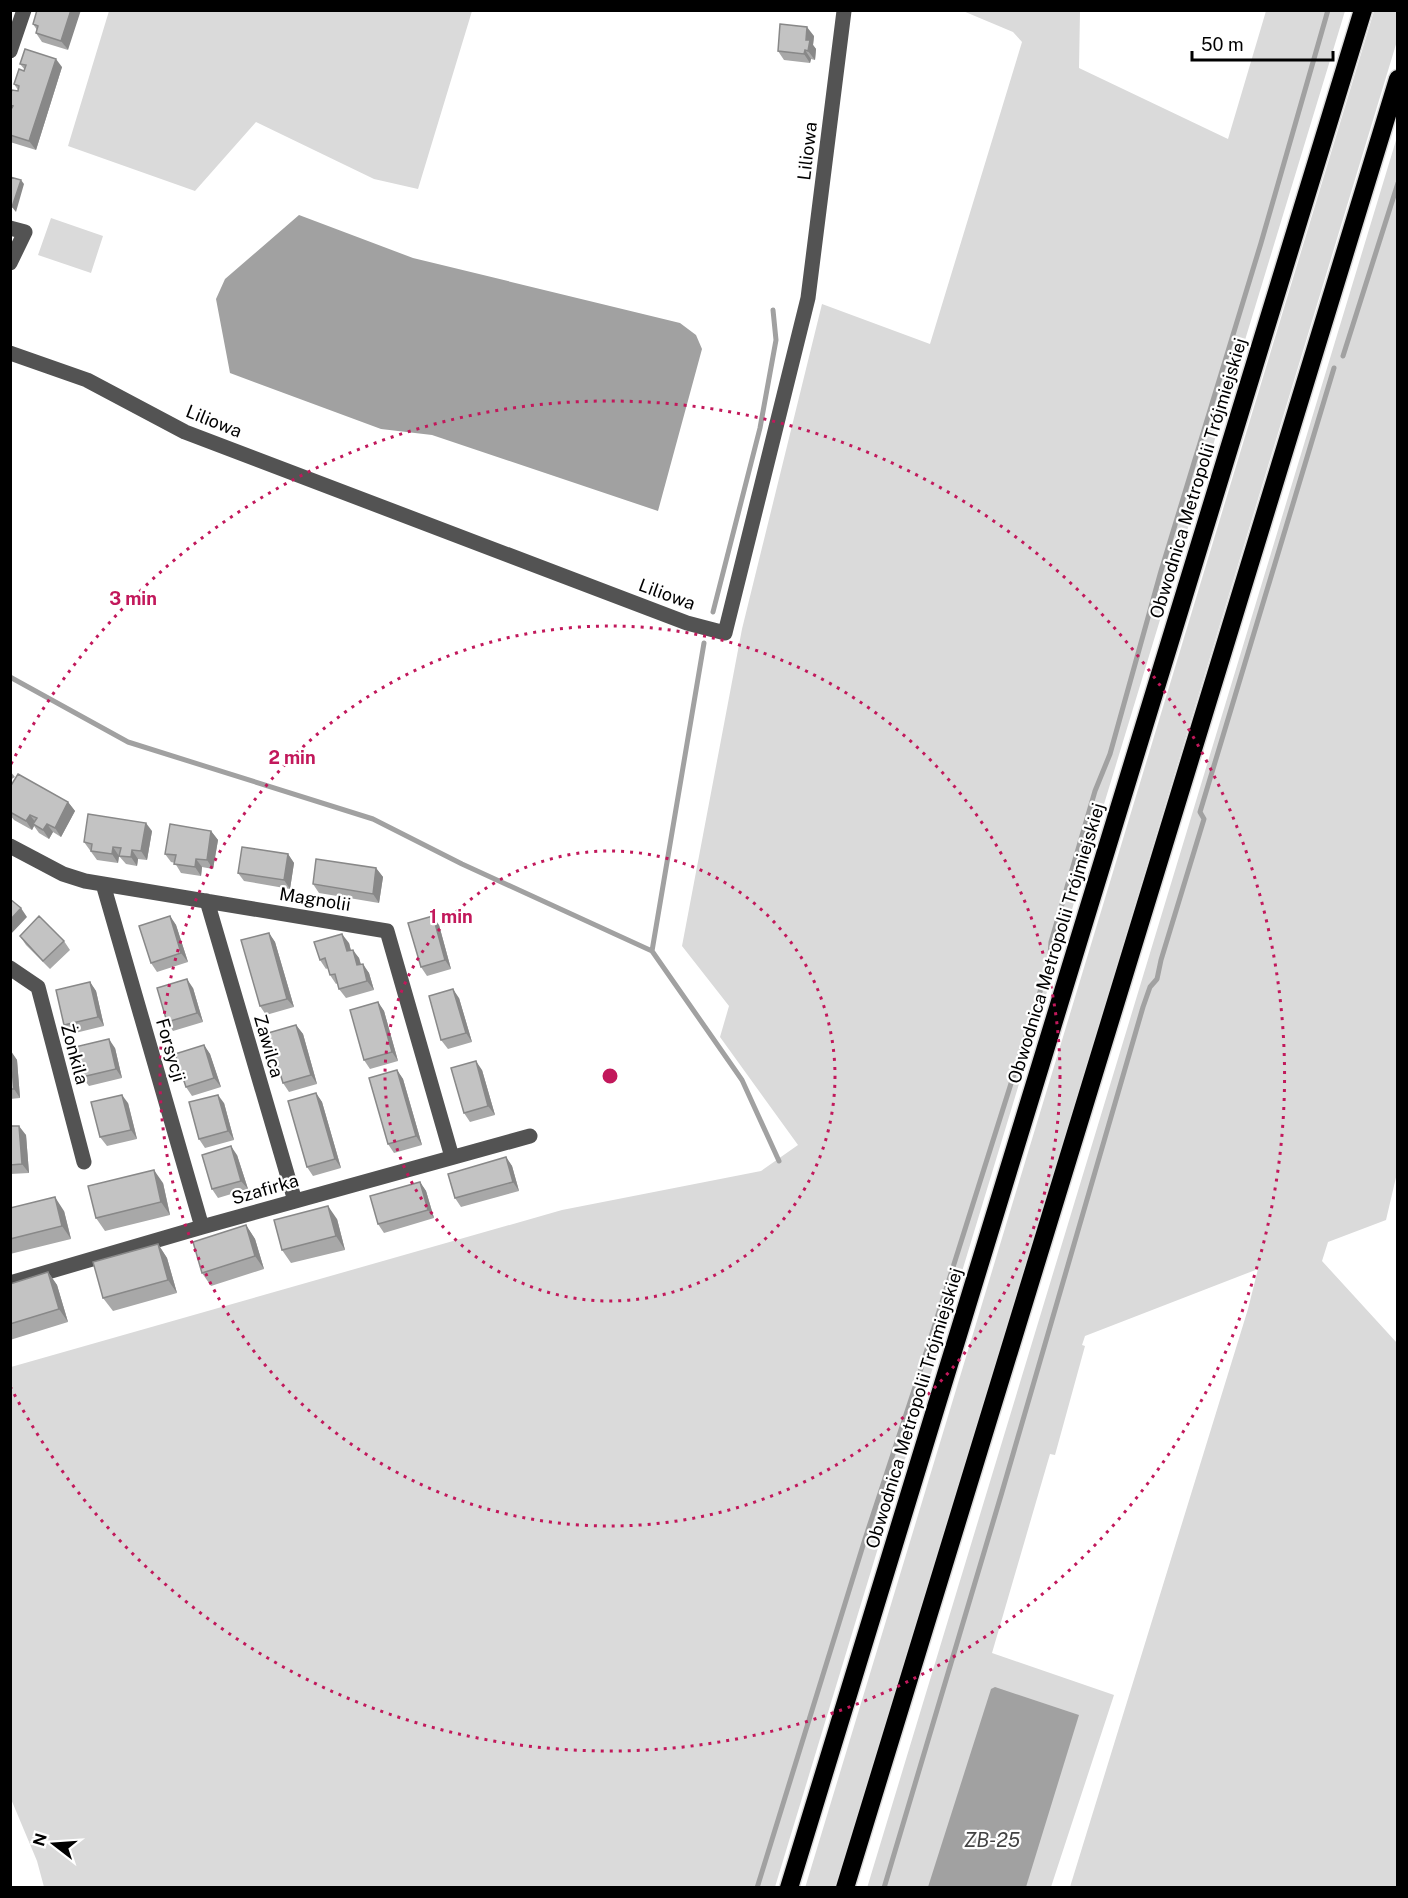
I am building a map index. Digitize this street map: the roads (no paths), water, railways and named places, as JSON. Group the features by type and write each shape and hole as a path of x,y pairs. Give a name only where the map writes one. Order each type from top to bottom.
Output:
{"highway":[{"name":"Obwodnica Metropolii Trójmiejskiej","path":"789,1887 1363,10"},
{"path":"844,1887 1398,79"}],"street":[{"path":"12,44 24,10"},
{"name":"Liliowa","path":"10,353 87,380 185,432 687,623 725,633 808,298 844,11"},
{"path":"10,228 25,232 10,263"},
{"name":"Magnolii","path":"10,846 63,874 85,881 387,931 452,1157"},
{"name":"Forsycji","path":"103,884 202,1227"},
{"name":"Zawilca","path":"207,901 295,1201"},
{"name":"Żonkila","path":"10,968 38,987 84,1162"},
{"name":"Szafirka","path":"10,1283 530,1136"}],"water":[{"path":"299,215 413,258 680,323 696,335 702,349 658,511 432,435 381,429 230,373 216,299 225,279"},
{"name":"ZB-25","path":"995,1687 1079,1715 1026,1887 928,1887 991,1689"}],"waterway":[{"path":"757,1888 865,1539 1044,979 1051,942 1095,791 1110,754 1161,571 1261,243 1328,10"},
{"path":"1343,356 1398,183"},
{"path":"713,612 760,428 776,340 773,310"},
{"path":"884,1888 1143,1007 1150,987 1157,979 1204,819 1200,812 1334,368"},
{"path":"704,643 652,951 742,1080 779,1161"},
{"path":"10,677 128,742 373,819 462,864 652,951"}]}
